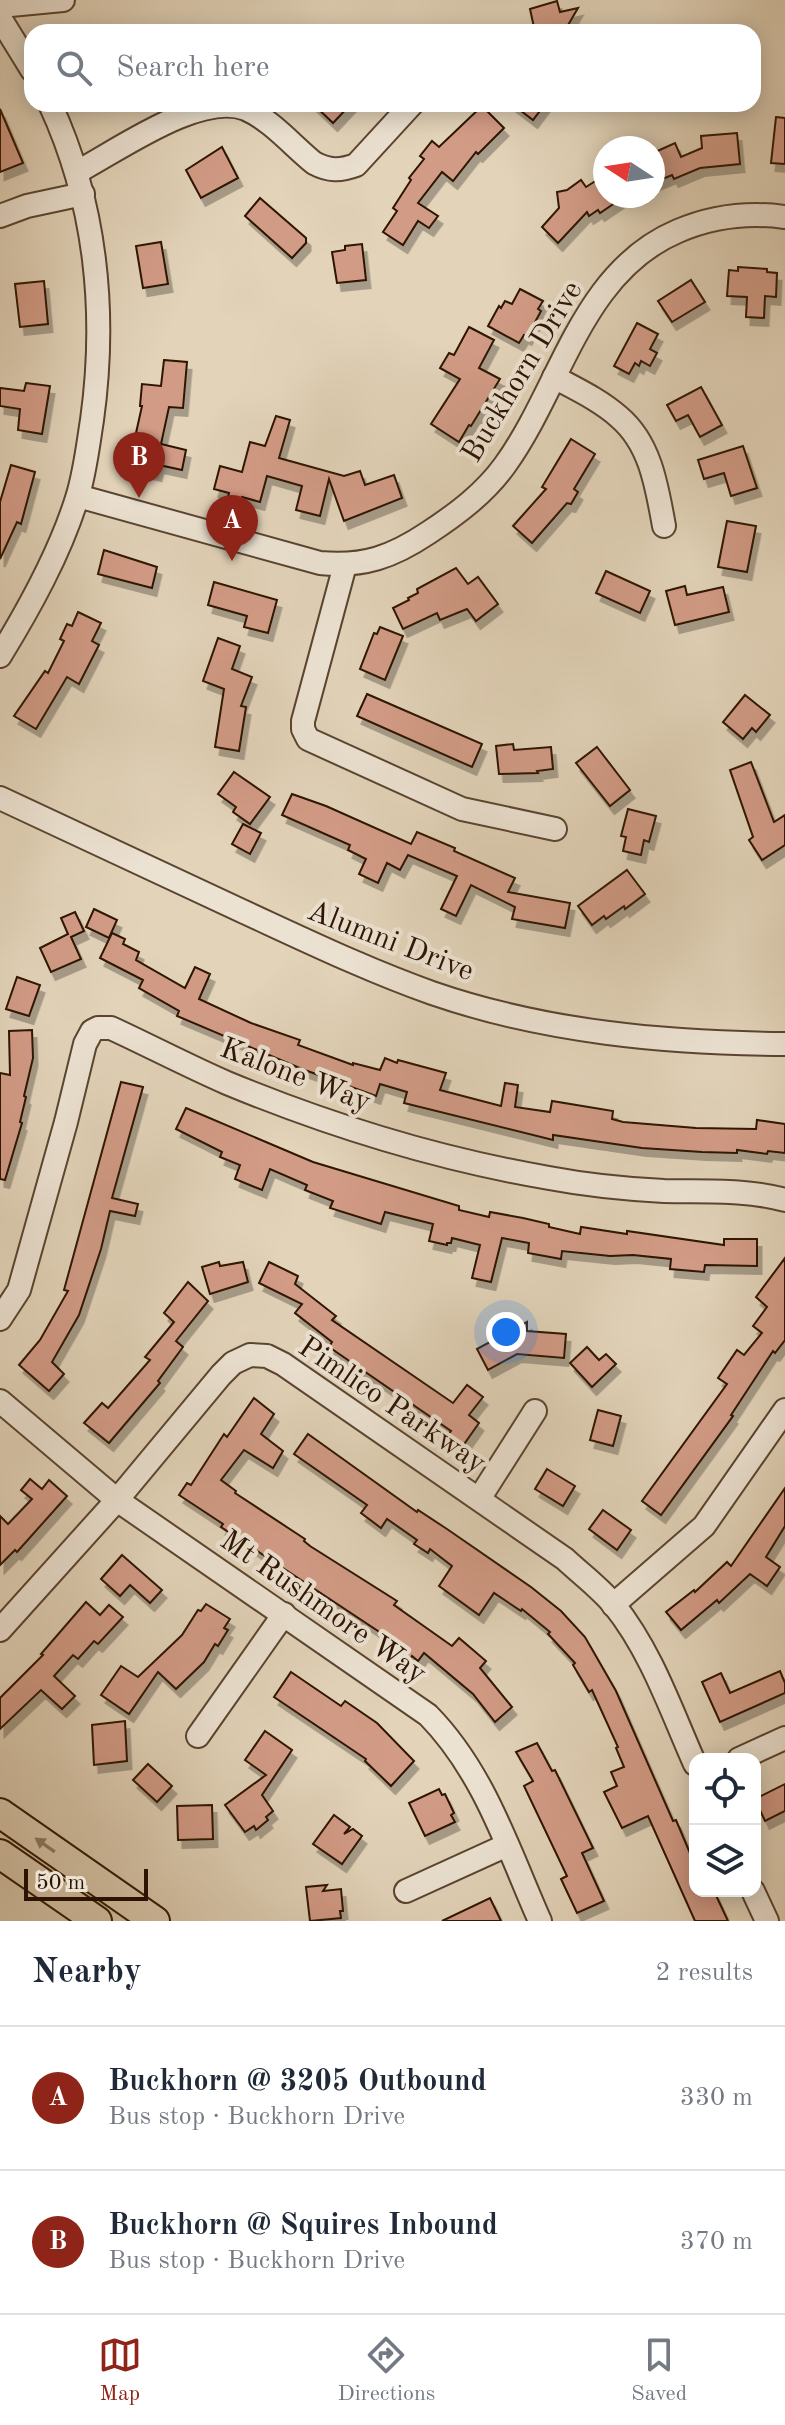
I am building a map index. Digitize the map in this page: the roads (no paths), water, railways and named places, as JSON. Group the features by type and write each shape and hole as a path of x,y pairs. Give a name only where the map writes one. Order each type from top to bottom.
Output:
{"main road":[{"path":"0,1813 155,1921"},
{"path":"0,1854 97,1921"}],"street":[{"path":"0,6 63,0"},
{"path":"0,18 24,57"},
{"path":"0,656 61,542 78,496 96,389 100,334 94,260 80,183 53,112"},
{"path":"0,216 80,183 190,112"},
{"path":"251,112 314,163 334,170 356,165 405,112"},
{"name":"Buckhorn Drive","path":"78,496 298,558 345,565 380,558 407,548 465,507 505,465 600,296 613,278 645,248 666,236 716,218 743,214 785,217"},
{"path":"554,377 608,408 633,431 656,479 664,526"},
{"path":"345,565 303,721 308,739 462,809 555,829"},
{"name":"Alumni Drive","path":"0,798 362,966 434,994 529,1020 613,1034 689,1041 785,1044"},
{"name":"Kalone Way","path":"0,1319 19,1290 85,1044 92,1031 98,1028 111,1028 225,1082 292,1108 381,1139 439,1155 594,1185 661,1191 743,1192 785,1200"},
{"name":"Pimlico Parkway","path":"0,1630 117,1500 233,1363 258,1353 283,1364 565,1559 613,1605 638,1639 690,1753"},
{"name":"Mt Rushmore Way","path":"0,1401 117,1500 412,1702 441,1729 469,1765 486,1796 540,1921"},
{"path":"613,1605 704,1526 785,1410"},
{"path":"479,1499 535,1411"},
{"path":"198,1736 284,1614"},
{"path":"752,1753 785,1738"},
{"path":"406,1891 507,1845"},
{"path":"756,1897 767,1921"}],"place":[{"name":"Buckhorn @ Squires Inbound","path":"139,498"},
{"name":"Buckhorn @ 3205 Outbound","path":"232,561"}]}
